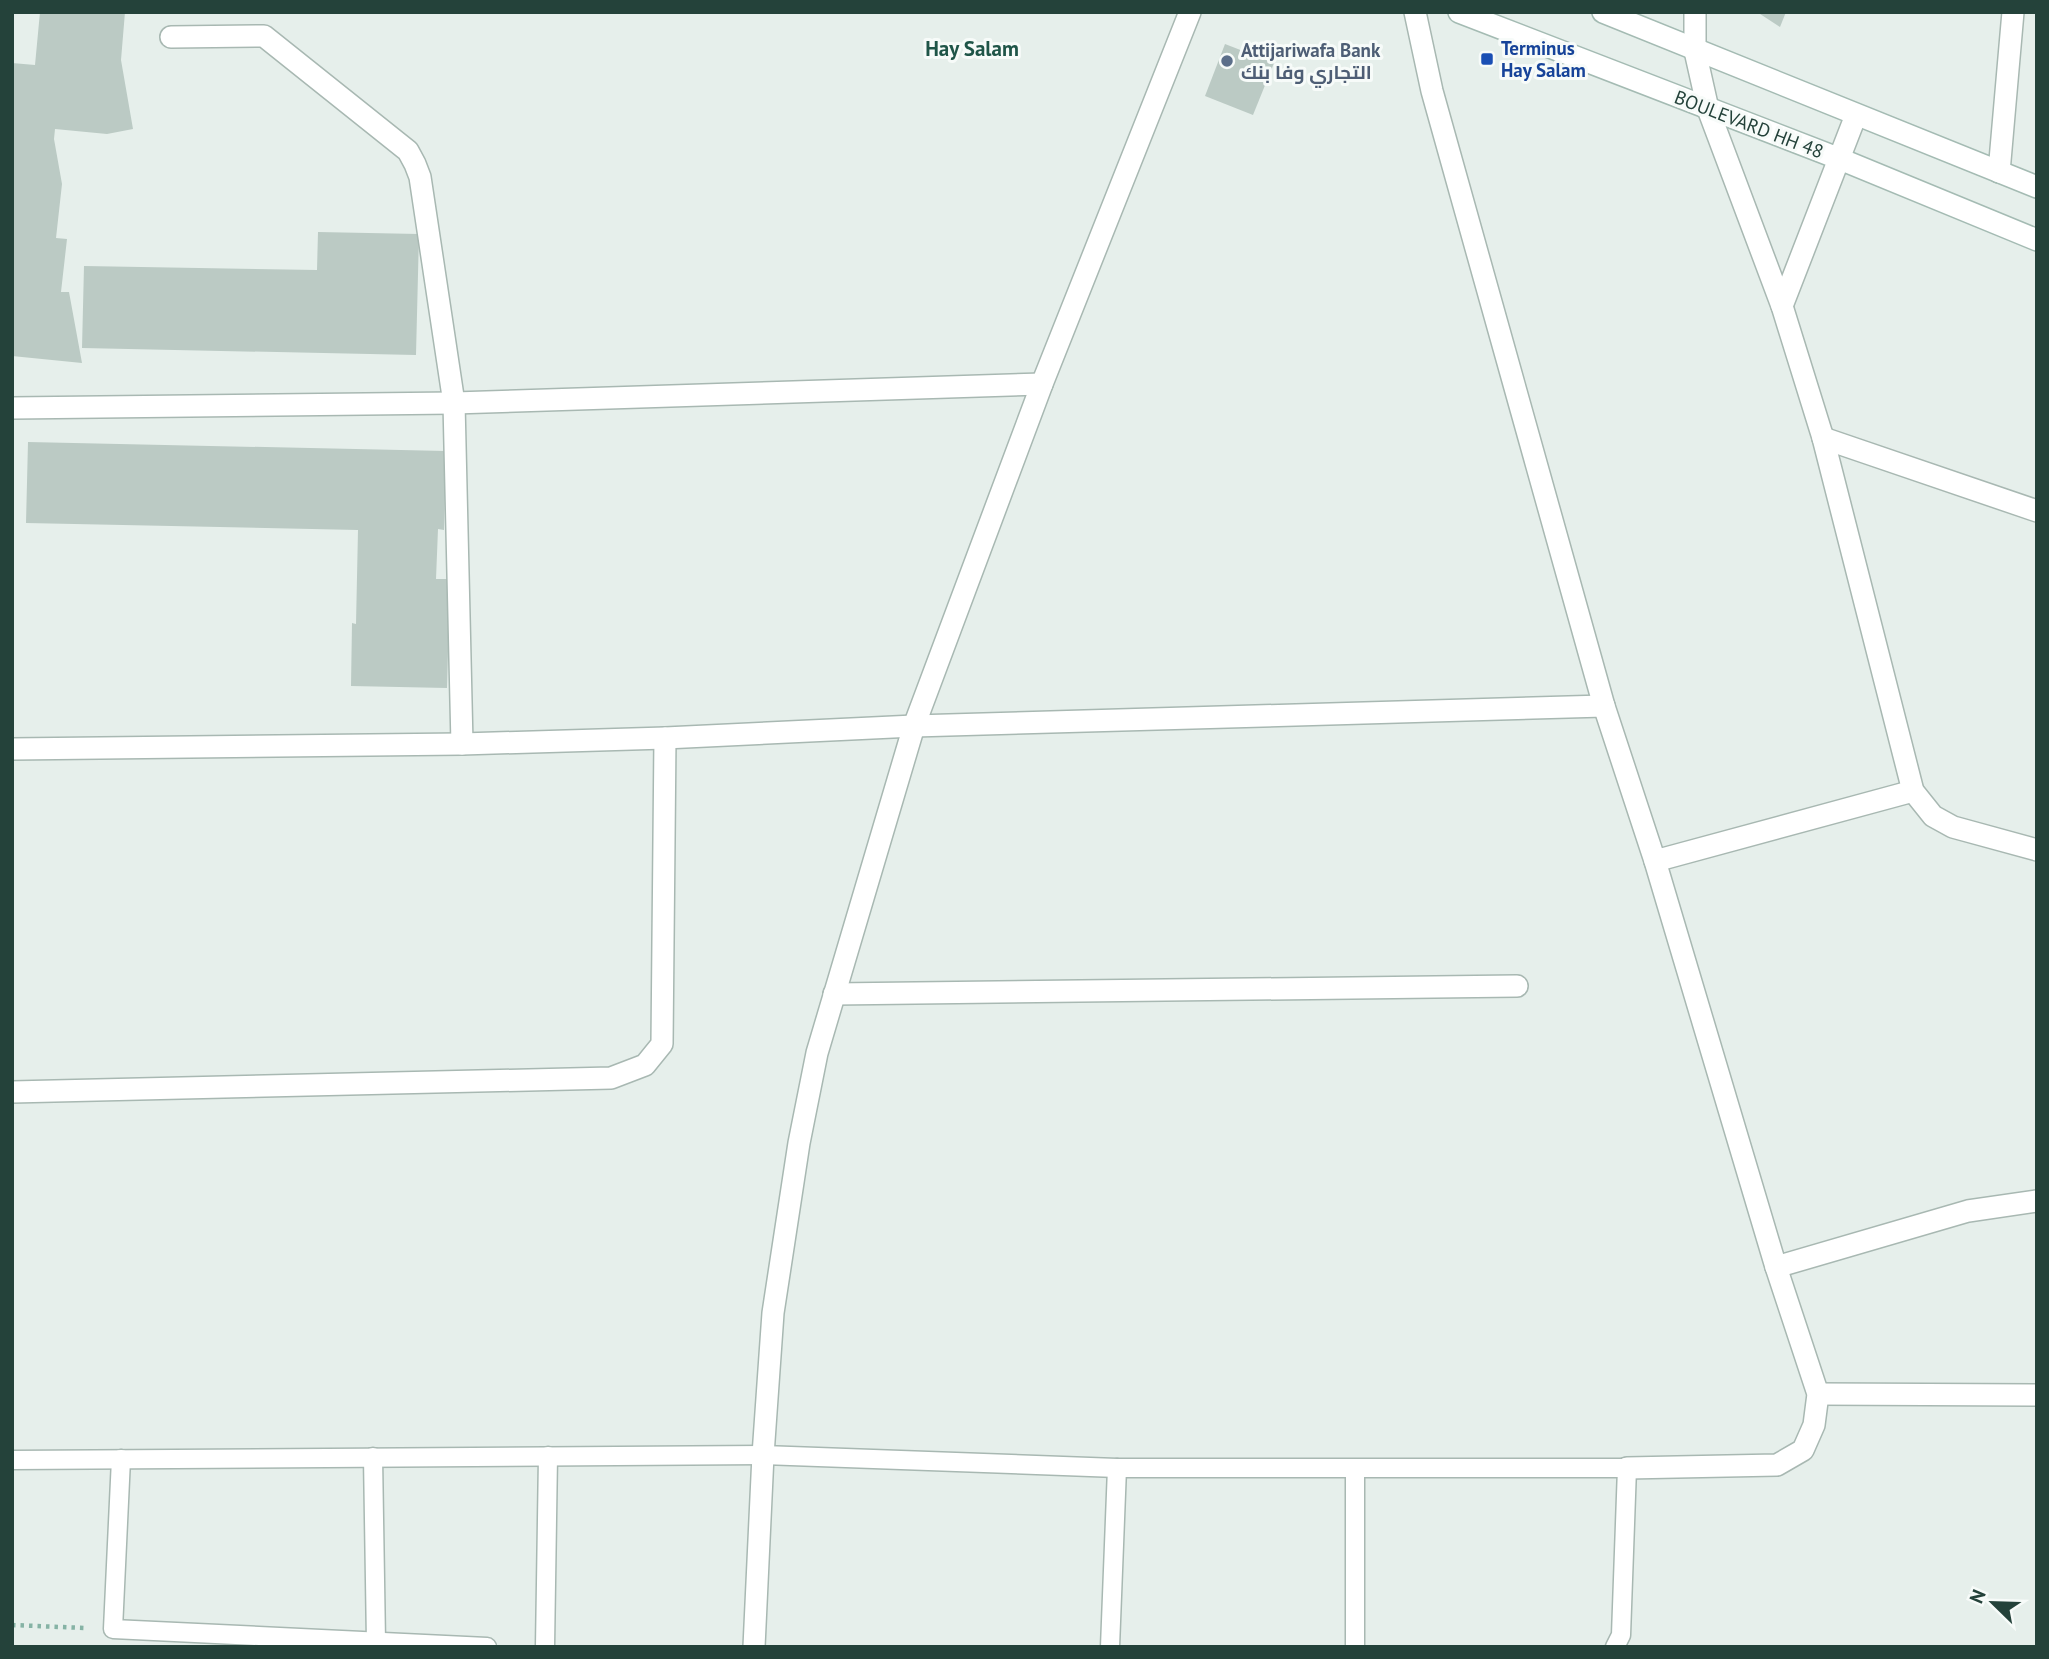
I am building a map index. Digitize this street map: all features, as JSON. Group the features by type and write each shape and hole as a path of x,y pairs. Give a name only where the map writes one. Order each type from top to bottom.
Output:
{"street":[{"path":"754,1647 762,1455 773,1313 793,1182 817,1053 914,726 1042,384 1190,12"},
{"path":"1415,12 1432,91 1604,706 1655,861 1776,1267 1818,1394 1814,1425 1803,1450 1777,1465 1627,1468"},
{"name":"BOULEVARD HH 48","path":"1459,12 1840,159 2037,240"},
{"path":"1603,12 2037,187"},
{"path":"1695,12 1695,51 1708,109 1782,306 1823,438 1913,791 1933,816 1954,827 2037,850"},
{"path":"1999,172 2013,12"},
{"path":"172,37 264,36 408,151 415,164 420,177 454,403 463,744"},
{"path":"1782,306 1856,115"},
{"path":"12,408 454,403 1042,384"},
{"path":"1823,438 2037,511"},
{"path":"12,749 463,744 914,726 1604,706"},
{"path":"12,1092 611,1078 645,1065 662,1044 665,738"},
{"path":"1655,861 1913,791"},
{"path":"834,994 1517,986"},
{"path":"1776,1267 1968,1212 2037,1201"},
{"path":"1818,1394 2037,1395"}],"lane":[{"path":"12,1460 762,1455 1117,1468 1627,1468 1621,1635 1615,1647"},
{"path":"545,1647 548,1456"},
{"path":"373,1457 376,1642"},
{"path":"121,1459 113,1629 486,1647"},
{"path":"1110,1647 1117,1468"},
{"path":"1355,1469 1355,1647"}],"path":[{"path":"12,1625 113,1629"}],"building":[{"path":"40,12 125,12 121,60 133,129 107,134 55,129 54,139 62,184 56,238 67,239 61,292 69,292 82,363 12,356 12,63 35,65"},
{"path":"1757,12 1786,12 1780,27"},
{"path":"1225,44 1274,63 1253,115 1205,96"},
{"path":"318,232 419,234 416,355 82,348 84,266 317,270"},
{"path":"28,442 446,451 444,530 438,529 436,579 450,579 447,688 351,686 352,623 356,624 358,530 26,523"}],"place":[{"name":"Terminus Hay Salam","path":"1487,59"},
{"name":"Attijariwafa Bank التجاري وفا بنك","path":"1227,61"}],"district":[{"name":"Hay Salam","path":"972,48"}]}
